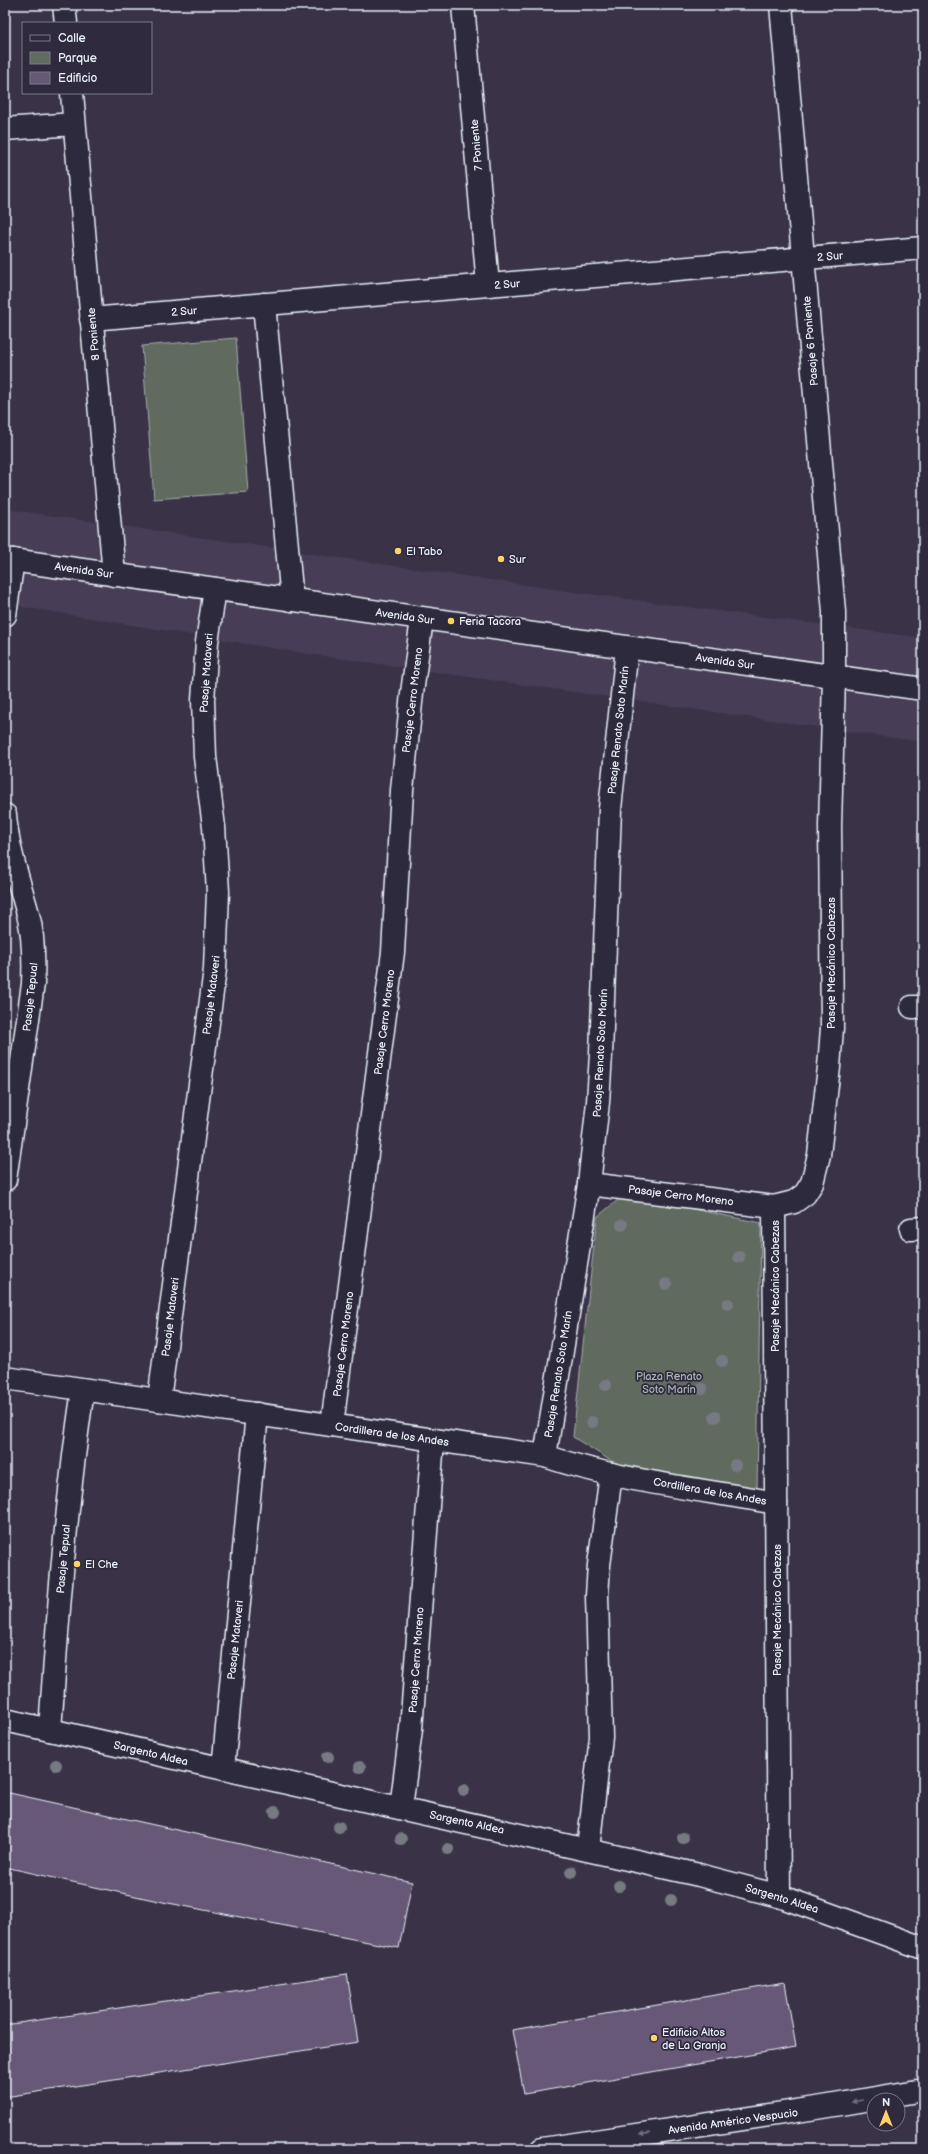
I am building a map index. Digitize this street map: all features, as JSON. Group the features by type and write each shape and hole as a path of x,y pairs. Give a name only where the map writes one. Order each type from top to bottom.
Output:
{"street":[{"path":"64,5 66,22"},
{"name":"7 Poniente","path":"463,5 488,285"},
{"name":"Pasaje 6 Poniente","path":"781,5 834,612 834,677"},
{"name":"8 Poniente","path":"72,94 114,575"},
{"path":"5,130 74,124"},
{"name":"2 Sur","path":"91,319 923,248"},
{"path":"264,304 292,600"},
{"path":"5,615 9,559"},
{"name":"Avenida Sur","path":"9,559 422,619 923,689"},
{"name":"Pasaje Mataveri","path":"159,1400 215,969 218,892 214,827 205,757 203,700 207,642 215,589"},
{"name":"Pasaje Cerro Moreno","path":"332,1425 393,952 402,790 412,693 422,619"},
{"name":"Pasaje Renato Soto Marín","path":"545,1456 589,1184 602,1054 610,809 627,648"},
{"name":"Pasaje Mecánico Cabezas","path":"778,1896 774,1207 794,1202 805,1194 812,1183 819,1155 829,1068 832,1028 830,826 834,677"},
{"name":"Pasaje Tepual","path":"5,815 14,868 28,914 34,960 33,984 5,1180"},
{"name":"Pasaje Cerro Moreno","path":"589,1184 774,1207"},
{"name":"Cordillera de los Andes","path":"5,1378 545,1456 571,1465 611,1474 776,1503"},
{"name":"Pasaje Tepual","path":"50,1730 65,1528 74,1448 83,1390"},
{"name":"Pasaje Mataveri","path":"223,1769 257,1414"},
{"name":"Pasaje Cerro Moreno","path":"401,1808 411,1729 433,1440"},
{"path":"588,1848 602,1737 597,1588 605,1513 611,1474"},
{"name":"Sargento Aldea","path":"5,1720 588,1848 699,1875 778,1896 923,1948"},
{"name":"Avenida Américo Vespucio","path":"542,2149 823,2107 923,2090"}],"shaded area":[{"name":"Feria Tacora","path":"5,509 567,591 923,638 923,742 296,652 5,604"}],"green space":[{"path":"236,338 248,492 154,499 142,346"},
{"name":"Plaza Renato Soto Marín","path":"624,1195 761,1223 757,1490 616,1464 573,1437 597,1217"}],"building":[{"path":"5,1792 412,1882 399,1948 158,1901 5,1867"},
{"path":"347,1974 358,2042 5,2097 5,2025"},
{"name":"Edificio Altos de La Granja","path":"785,1983 796,2047 524,2094 512,2030"}],"place":[{"name":"El Tabo","path":"398,551"},
{"name":"Sur","path":"501,559"},
{"name":"Feria Tacora","path":"451,621"},
{"name":"El Che","path":"77,1564"},
{"name":"Edificio Altos de La Granja","path":"654,2038"}]}
